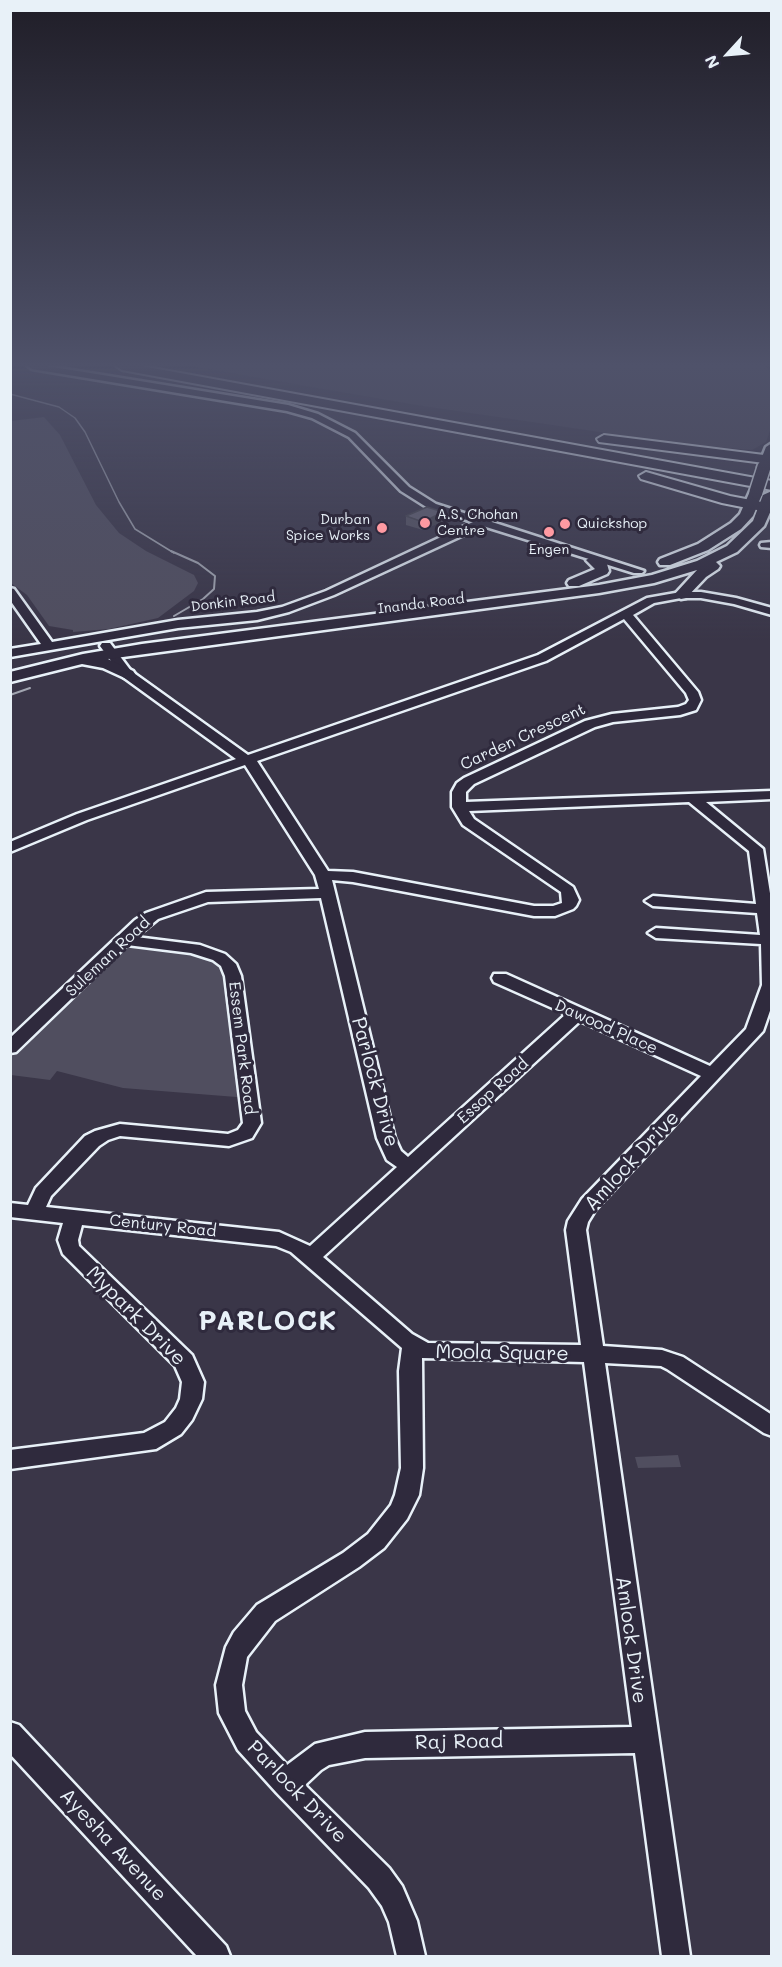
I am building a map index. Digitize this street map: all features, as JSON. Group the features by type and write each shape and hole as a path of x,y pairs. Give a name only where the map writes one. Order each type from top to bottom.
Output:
{"highway":[{"path":"565,458 764,504"},
{"path":"582,458 716,497 764,504"},
{"path":"585,458 764,504"},
{"path":"716,497 735,508 736,525"}],"main road":[{"name":"Inanda Road","path":"10,667 114,649 574,583 672,574 711,560 732,549 764,504 768,459"},
{"name":"Inanda Road","path":"10,677 69,663 114,649 174,645 636,577 714,541 764,504"},
{"path":"691,592 701,574 741,547 753,535 764,504"},
{"path":"574,583 602,571 602,567 593,560"},
{"path":"69,663 100,662 131,671 137,661 147,654 174,645"}],"street":[{"path":"374,458 415,496 443,511 552,545 622,569 636,577"},
{"name":"Donkin Road","path":"10,653 178,624 257,616 285,610 330,592 480,523"},
{"path":"552,545 636,577"},
{"path":"10,591 49,646"},
{"path":"10,848 82,817 542,658 651,600 691,592 736,601 771,612"},
{"name":"Carden Crescent","path":"459,807 459,792 469,781 580,728 612,718 680,711 694,704 692,692 625,613"},
{"name":"Parlock Drive","path":"114,649 131,671 148,687 248,760 258,772 322,875 328,892 386,1137 394,1155 409,1167 310,1257"},
{"path":"215,772 226,757 225,744"},
{"path":"322,875 353,877 534,911 555,911 568,906 571,900 568,890 476,829 462,815 459,807 771,795"},
{"name":"Amlock Drive","path":"676,1956 644,1740 577,1239 578,1221 589,1204 754,1031 770,985 771,960 766,896 756,849 692,798"},
{"name":"Suleman Road","path":"10,1048 123,940 152,916 196,899 213,896 328,892"},
{"path":"652,901 766,896"},
{"path":"656,933 769,940"},
{"name":"Essem Park Road","path":"34,1213 43,1193 92,1141 102,1135 120,1130 229,1140 245,1134 252,1123 233,976 228,964 219,957 194,948 123,940"},
{"name":"Dawood Place","path":"500,978 712,1074"},
{"name":"Essop Road","path":"409,1167 577,1014"},
{"name":"Century Road","path":"10,1210 267,1237 288,1242 310,1257"},
{"name":"Mypark Drive","path":"10,1461 148,1442 173,1428 184,1414 191,1399 193,1382 184,1361 70,1249 68,1240 75,1217"},
{"path":"310,1257 413,1345"},
{"name":"Parlock Drive","path":"411,1956 403,1921 392,1896 379,1878 258,1755 238,1727 229,1699 231,1669 243,1640 266,1612 368,1548 399,1512 407,1495 412,1468 410,1371 413,1345"},
{"name":"Moola Square","path":"413,1345 425,1351 436,1352 662,1358 675,1363 771,1427"},
{"name":"Ayesha Avenue","path":"10,1734 216,1956"},
{"name":"Raj Road","path":"286,1784 312,1761 324,1754 365,1745 644,1740"}],"shaded area":[{"path":"11,458 72,458 96,505 119,533 146,551 194,575 198,583 194,591 158,618 109,629 73,632 73,630 49,626 27,595 11,583"},
{"path":"123,941 197,952 226,966 249,1098 123,1088 57,1071 50,1080 11,1075 11,1049"},
{"path":"678,1455 681,1467 638,1468 635,1457"}],"building":[{"path":"427,507 443,512 423,522 406,516"}],"waterway":[{"path":"98,458 135,529 174,553"},
{"path":"171,551 198,563 215,576 214,589 203,599 174,616"},
{"path":"10,695 30,688"}],"place":[{"name":"A.S. Chohan Centre","path":"425,523"},
{"name":"Quickshop","path":"565,524"},
{"name":"Durban Spice Works","path":"382,528"},
{"name":"Engen","path":"549,532"}],"district":[{"name":"PARLOCK","path":"268,1322"}]}
